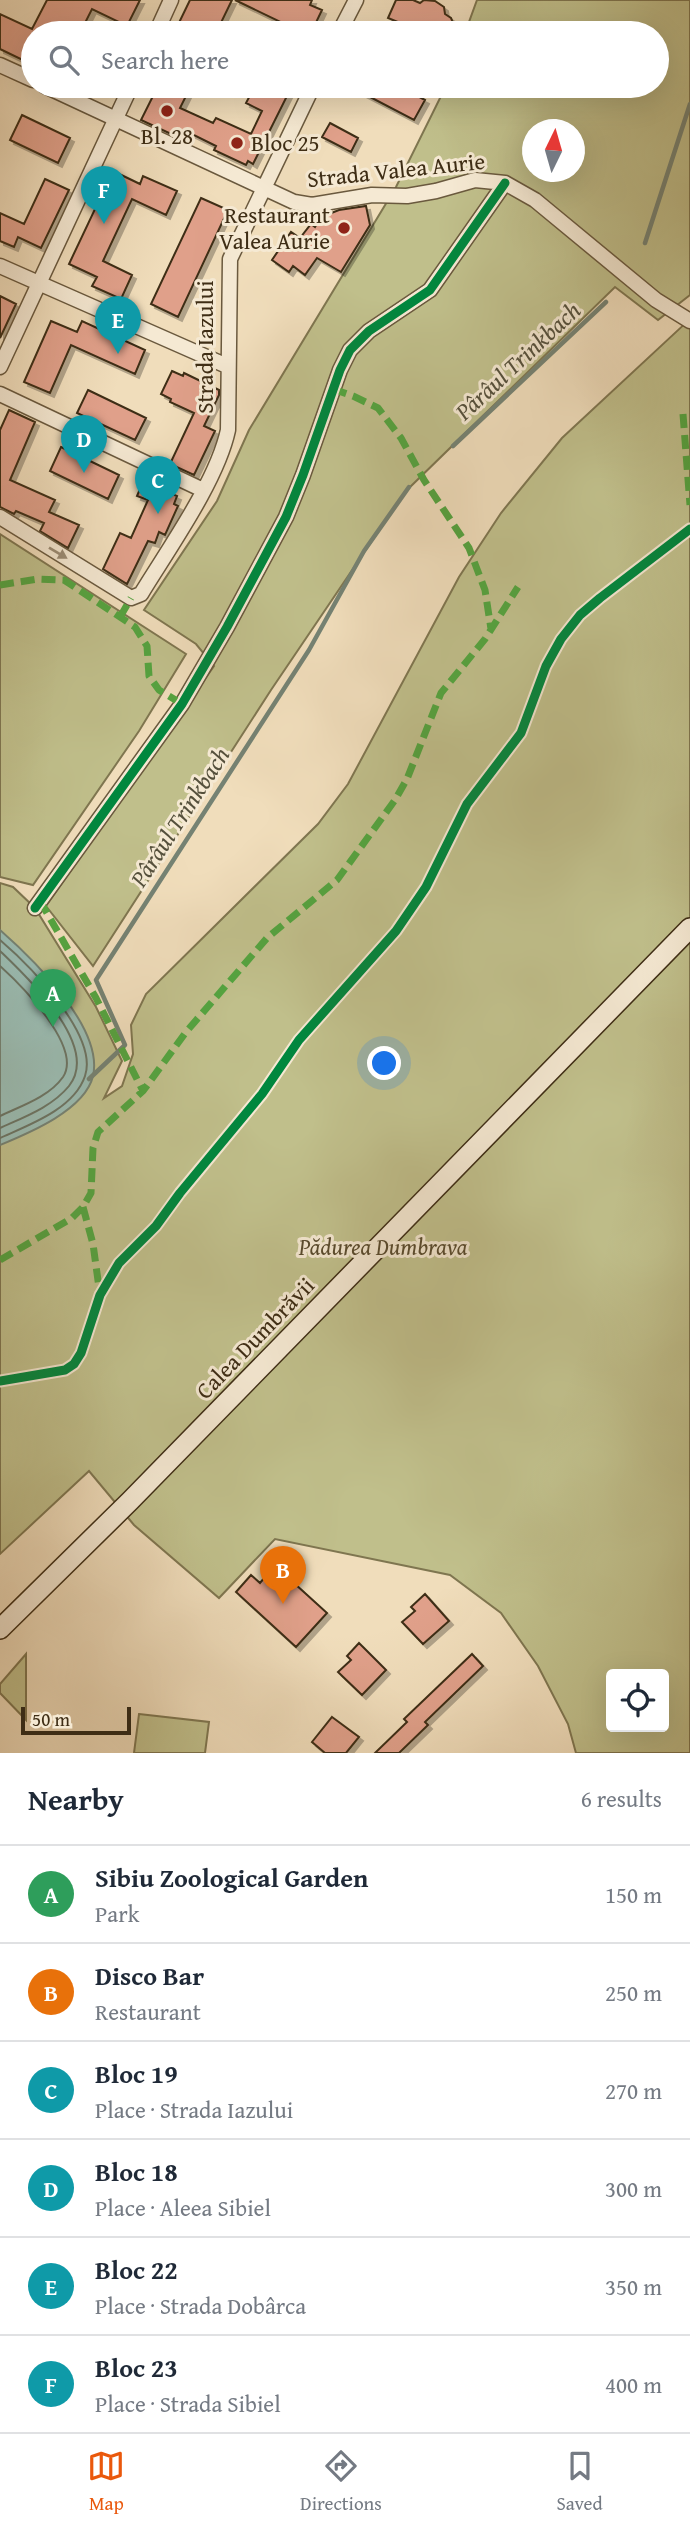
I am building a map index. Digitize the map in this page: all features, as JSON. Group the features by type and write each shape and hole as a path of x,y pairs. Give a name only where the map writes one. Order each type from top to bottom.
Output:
{"main road":[{"name":"Calea Dumbrăvii","path":"0,1629 130,1501 690,928"}],"street":[{"path":"162,21 172,0"},
{"path":"345,21 356,0"},
{"path":"0,65 21,75"},
{"name":"Strada Valea Aurie","path":"70,98 294,202 312,205 372,195 424,194 475,180 505,183 535,200 656,300 690,321"},
{"path":"0,367 125,98"},
{"name":"Strada Iazului","path":"0,517 131,597 141,594 219,460 228,430 230,258 307,98"},
{"path":"36,908 183,704 227,627 286,517 340,370 350,350 369,331 430,289 505,183"},
{"path":"0,266 227,366"},
{"path":"0,394 203,491"}],"green space":[{"path":"477,0 690,0 690,295 658,320 615,287 405,492 271,690 93,966 46,906 214,666 196,644 144,610 217,501 249,430 396,187 440,98 669,98 669,21 469,21"},
{"name":"Pădurea Dumbrava","path":"690,319 690,1753 576,1753 568,1724 538,1666 501,1613 450,1575 275,1539 219,1598 134,1525 89,1471 0,1554 0,883 13,887 35,908 96,1007 122,1061 104,1098 122,1086 133,1054 131,1025 146,994 318,824 348,784 459,577 501,513 562,438"},
{"path":"0,534 186,654 139,731 33,885 0,877"},
{"path":"26,1654 26,1720 0,1693 0,1684"},
{"path":"139,1714 209,1722 205,1753 134,1753"}],"water":[{"path":"0,930 30,958 63,996 88,1037 94,1057 93,1076 88,1088 68,1110 26,1134 0,1145"}],"building":[{"path":"47,0 140,0 130,21 117,21 92,9 86,21 36,21"},
{"path":"190,0 232,0 222,21 180,21"},
{"path":"235,0 312,0 310,5 322,10 317,21 278,21"},
{"path":"396,0 413,0 420,3 424,0 435,1 444,7 445,14 452,21 395,21 388,18"},
{"path":"0,14 21,24 21,59 0,49"},
{"path":"152,98 185,98 180,108 213,123 216,118 251,134 262,111 246,103 249,98 286,98 253,164 248,161 246,165 214,150 216,146 188,132 184,140 141,120"},
{"path":"372,98 421,98 425,100 414,120"},
{"path":"22,115 70,138 58,163 10,140"},
{"path":"330,123 358,138 351,152 322,137"},
{"path":"113,171 140,184 143,176 177,191 166,215 132,199 103,261 132,275 121,299 92,286 97,277 69,264"},
{"path":"45,179 69,190 41,248 18,237 14,247 0,241 0,213 24,224"},
{"path":"201,198 228,210 178,317 151,304"},
{"path":"366,206 370,225 341,272 317,258 305,275 293,266 289,272 272,260 291,232 300,238 311,224 315,227 321,217 339,210"},
{"path":"0,296 16,304 0,338"},
{"path":"51,321 77,332 82,321 145,350 135,374 71,345 50,393 24,382"},
{"path":"172,371 183,376 184,373 219,390 204,426 215,431 194,475 170,464 194,413 170,402 171,399 161,394"},
{"path":"88,390 146,418 135,440 77,413"},
{"path":"9,410 35,422 10,480 55,500 49,512 79,525 68,548 40,531 44,523 0,507 0,430"},
{"path":"61,447 119,475 108,499 50,471"},
{"path":"143,482 177,496 174,504 178,506 165,535 159,532 155,543 148,541 127,584 103,569 120,533 131,538 148,500 137,496"},
{"path":"251,1575 260,1583 265,1577 285,1595 295,1584 327,1613 296,1647 236,1592"},
{"path":"425,1594 449,1621 423,1644 402,1622 415,1611 411,1607"},
{"path":"359,1643 386,1670 362,1695 338,1672 351,1660 347,1656"},
{"path":"472,1654 483,1666 425,1722 428,1725 399,1753 375,1753 407,1722 404,1719"},
{"path":"332,1717 359,1737 346,1753 325,1753 312,1742"}],"waterway":[{"name":"Pârâul Trinkbach","path":"645,243 690,104"},
{"name":"Pârâul Trinkbach","path":"453,446 606,302"},
{"name":"Pârâul Trinkbach","path":"89,1079 125,1045 96,980 309,650 364,551 409,487"}],"marked path":[{"path":"333,389 378,408 401,438 424,480 469,548 485,590 491,629"},
{"path":"683,414 690,505"},
{"path":"0,585 38,579 64,580 135,627 147,646 149,676 159,690 182,704"},
{"path":"0,1260 72,1218 83,1207 91,1193 93,1148 98,1132 143,1091 186,1032 267,938 337,880 407,779 441,693 485,639 518,587"},
{"path":"120,617 131,598"},
{"path":"40,901 96,998 143,1091"},
{"path":"83,1207 93,1244 100,1295"}],"cycle path":[{"path":"35,908 182,704 227,627 286,517 340,370 350,350 369,331 430,290 505,183"},
{"path":"0,1381 65,1370 74,1364 81,1353 100,1295 119,1263 156,1226 262,1094 299,1040 396,931 426,887 467,804 521,733 546,666 561,639 580,615 690,529"}],"place":[{"name":"Bl. 28","path":"167,111"},
{"name":"Bloc 25","path":"237,143"},
{"name":"Bloc 23","path":"104,224"},
{"name":"Restaurant Valea Aurie","path":"344,228"},
{"name":"Bloc 22","path":"118,354"},
{"name":"Bloc 18","path":"84,473"},
{"name":"Bloc 19","path":"158,514"},
{"name":"Sibiu Zoological Garden","path":"53,1027"},
{"name":"Disco Bar","path":"283,1604"}]}
